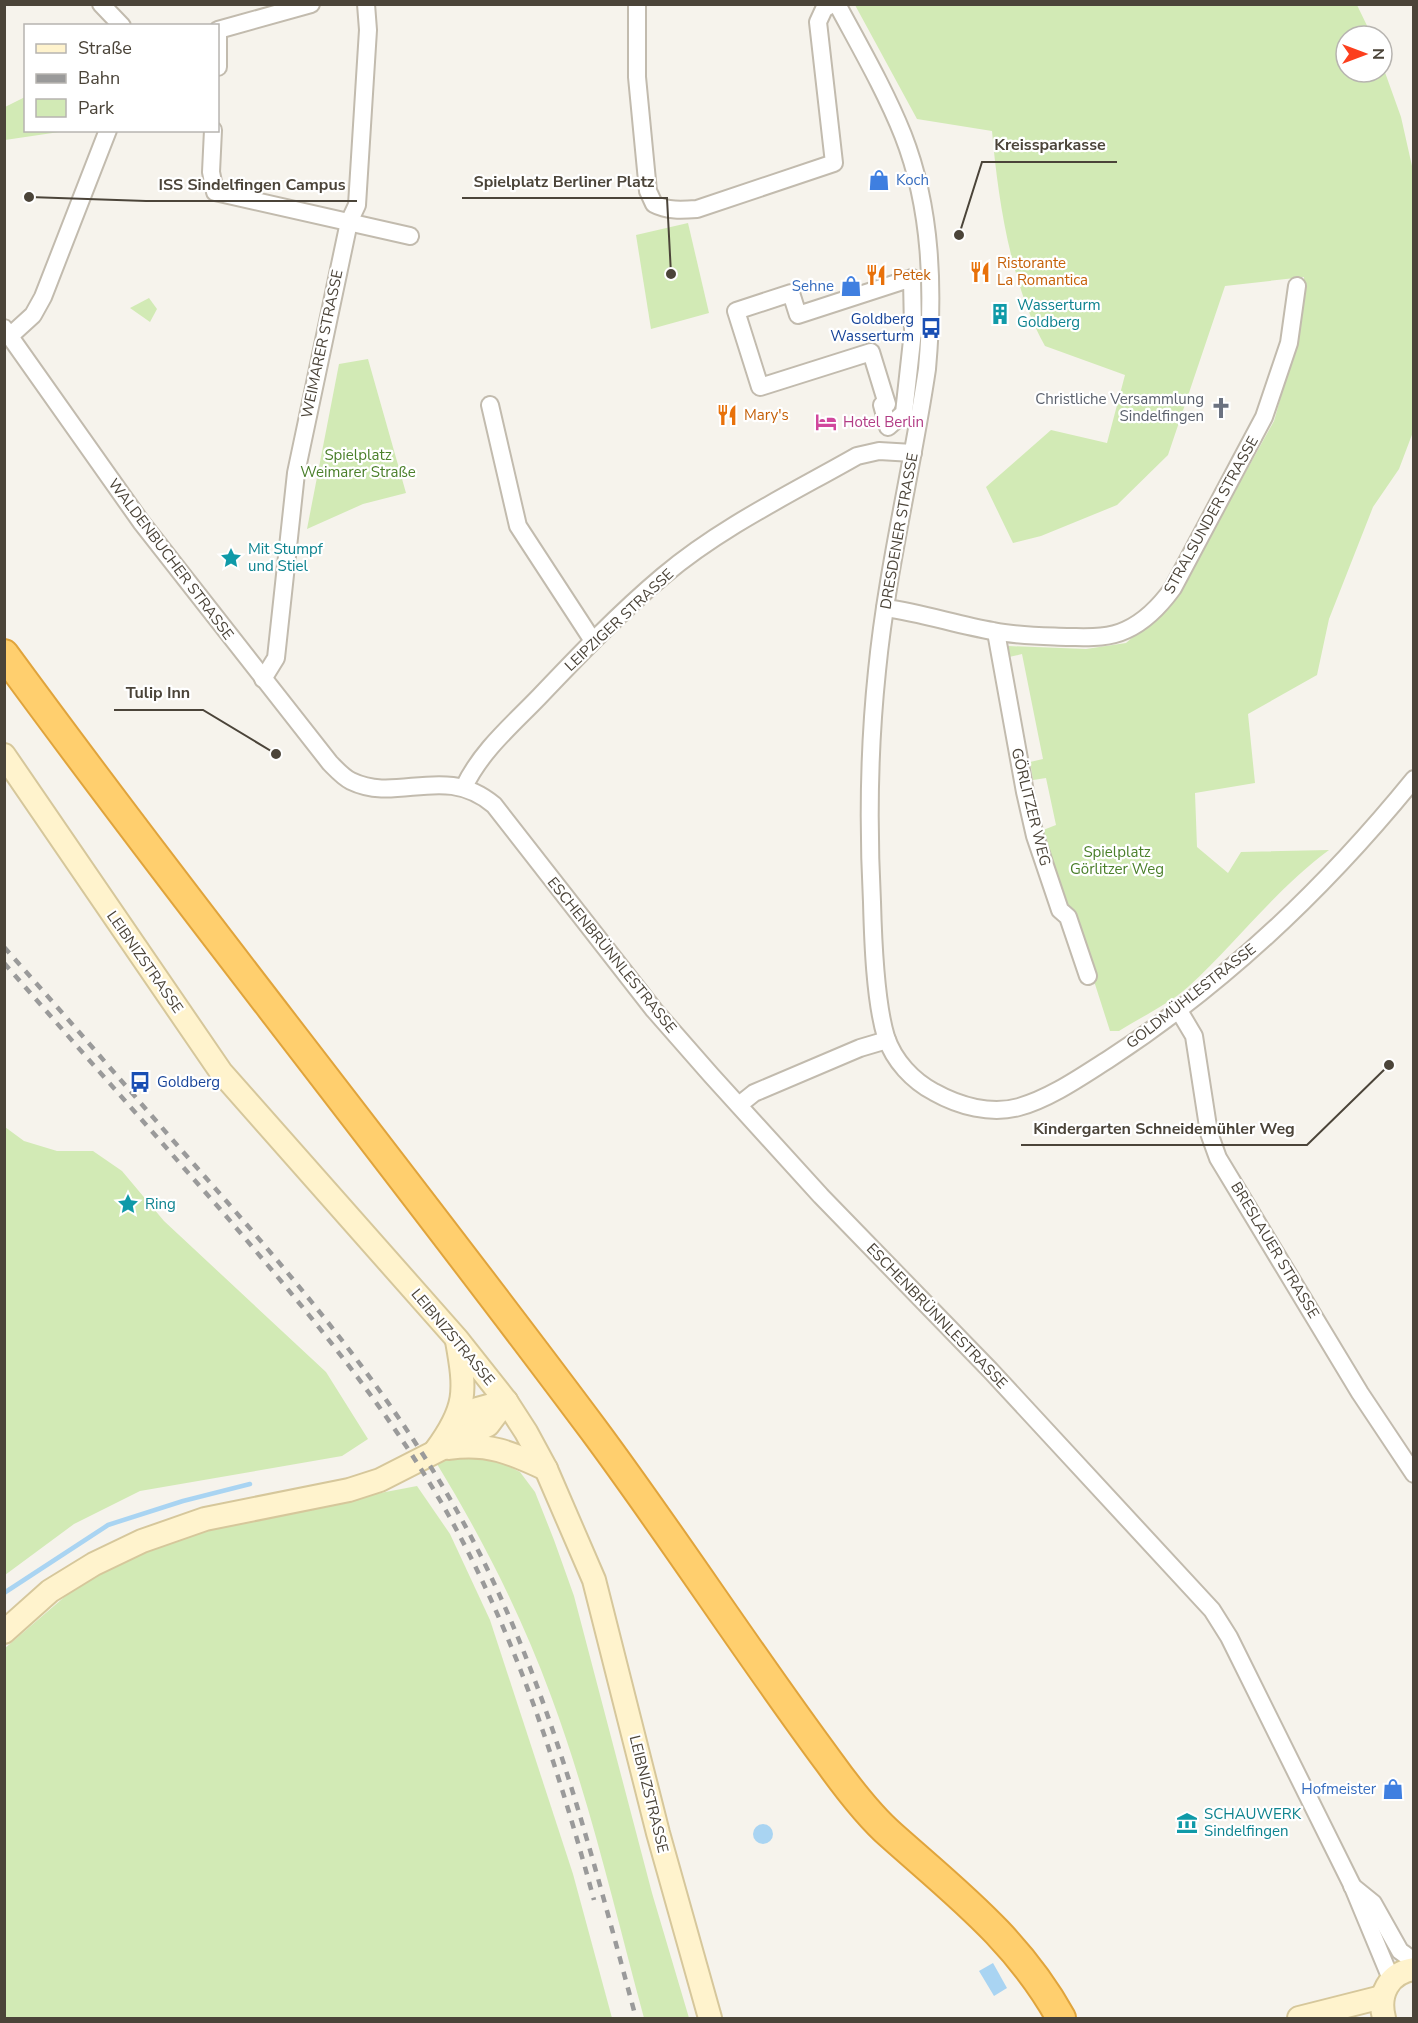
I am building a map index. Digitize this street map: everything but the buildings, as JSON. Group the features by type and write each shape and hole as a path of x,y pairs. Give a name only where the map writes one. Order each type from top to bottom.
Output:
{"highway":[{"path":"4,654 91,772 593,1429 830,1764 890,1834 938,1873 987,1920 1027,1967 1061,2019"},
{"path":"4,683 57,756 581,1444 837,1803 891,1860 979,1932 1021,1981 1045,2019"}],"street":[{"path":"101,4 120,24"},
{"path":"219,32 272,10 311,4"},
{"name":"WEIMARER STRASSE","path":"263,679 276,658 296,473 349,222 357,205 366,4"},
{"path":"637,4 637,77 648,191 654,204 675,209 697,209 834,163 818,22 824,9 832,4"},
{"name":"DRESDENER STRASSE","path":"837,4 903,135 922,210 930,262 931,328 927,369 885,608 873,714 870,835 875,953 887,1040"},
{"path":"7,332 33,315 43,297 107,132"},
{"path":"213,132 211,172 215,192 410,236"},
{"path":"912,278 913,331 904,413 888,427 882,405 887,404 871,352 760,387 736,311 791,293 798,315 912,278"},
{"name":"STRALSUNDER STRASSE","path":"885,608 931,615 996,632 1084,637 1113,635 1142,621 1160,606 1173,588 1264,417 1289,343 1297,286"},
{"name":"WALDENBUCHER STRASSE","path":"7,332 129,506 330,763 348,780 375,787 449,784 464,787"},
{"path":"490,405 518,526 593,641"},
{"name":"LEIPZIGER STRASSE","path":"464,787 481,758 593,641 663,576 735,525 857,456 879,451 913,453"},
{"name":"GÖRLITZER WEG","path":"996,632 1035,836 1060,910 1068,916 1088,975"},
{"name":"LEIBNIZSTRASSE","path":"4,755 221,1072 457,1340 506,1401 546,1469 594,1580 658,1833 710,2019"},
{"name":"GOLDMÜHLESTRASSE","path":"887,1040 910,1076 948,1100 971,1107 1009,1108 1040,1099 1091,1070 1152,1030 1259,942 1356,847 1413,779"},
{"name":"ESCHENBRÜNNLESTRASSE","path":"464,787 487,799 502,814 647,1000 821,1196 975,1354 1212,1610 1229,1637 1352,1885 1385,2006"},
{"name":"BRESLAUER STRASSE","path":"1178,1009 1194,1036 1209,1132 1218,1158 1360,1393 1413,1474"},
{"path":"739,1105 754,1093 860,1048 887,1040"},
{"path":"453,1426 464,1391 457,1340"},
{"path":"435,1450 453,1426 477,1409 506,1401"},
{"path":"4,1632 50,1591 94,1563 142,1541 205,1519 350,1490 380,1480 488,1425 506,1401"},
{"path":"435,1450 465,1446 502,1449 546,1469"},
{"name":"ESCHENBRÜNNLESTRASSE","path":"1352,1885 1373,1902 1400,1951 1413,1961"},
{"path":"1299,2019 1385,2006 1398,1974 1413,1969"}],"green space":[{"name":"Spielplatz Görlitzer Weg","path":"855,5 1357,5 1366,24 1334,24 1334,84 1389,84 1401,117 1414,175 1413,432 1399,469 1373,507 1329,619 1317,675 1248,714 1255,783 1195,793 1197,847 1228,873 1241,852 1329,850 1274,899 1188,987 1164,1005 1119,1031 1110,1031 1078,931 1067,903 1057,893 1038,832 1056,825 1046,778 1033,780 1030,762 1043,759 1022,654 1009,657 1005,650 1008,646 1086,649 1126,643 1167,607 1196,562 1274,421 1291,361 1304,277 1225,286 1168,455 1117,505 1041,536 1013,543 986,487 1051,430 1107,443 1125,375 1045,346 1023,296 1008,241 1002,213 992,131 917,119"},
{"path":"24,98 24,132 59,132 5,140 5,107"},
{"path":"688,223 709,313 651,329 636,235"},
{"path":"149,298 157,309 150,322 130,308"},
{"name":"Spielplatz Weimarer Straße","path":"368,359 406,493 363,504 307,529 339,364"},
{"path":"5,1127 24,1141 57,1151 93,1151 122,1171 164,1221 326,1372 368,1439 342,1456 140,1491 74,1524 5,1575"},
{"path":"462,1454 496,1460 520,1472 535,1492 574,1596 652,1893 689,2018 644,2018 590,1816 551,1696 500,1577 437,1464"},
{"path":"417,1486 450,1534 490,1620 573,1874 612,2018 5,2018 4,1649 98,1568 222,1523"}],"water":[{"path":"759,1824 767,1824 773,1830 773,1838 767,1844 759,1844 753,1838 753,1830"},
{"path":"993,1963 1007,1988 994,1996 979,1971"}],"waterway":[{"path":"4,1593 108,1525 183,1501 250,1484"}],"railway":[{"path":"4,947 258,1238 330,1325 397,1416 457,1511 516,1633 540,1695 582,1823 636,2018"},
{"path":"4,963 282,1282 371,1395 424,1475 473,1562 515,1656 566,1801 594,1900"}],"place":[{"name":"Koch","path":"879,180"},
{"name":"ISS Sindelfingen Campus","path":"29,197"},
{"name":"Kreissparkasse","path":"959,235"},
{"name":"Ristorante La Romantica","path":"980,272"},
{"name":"Spielplatz Berliner Platz","path":"671,274"},
{"name":"Petek","path":"876,275"},
{"name":"Sehne","path":"851,286"},
{"name":"Wasserturm Goldberg","path":"1000,314"},
{"name":"Goldberg Wasserturm","path":"931,328"},
{"name":"Christliche Versammlung Sindelfingen","path":"1221,408"},
{"name":"Mary's","path":"727,415"},
{"name":"Hotel Berlin","path":"826,422"},
{"name":"Mit Stumpf und Stiel","path":"231,558"},
{"name":"Tulip Inn","path":"276,754"},
{"name":"Kindergarten Schneidemühler Weg","path":"1389,1065"},
{"name":"Goldberg","path":"140,1082"},
{"name":"Ring","path":"128,1204"},
{"name":"Hofmeister","path":"1393,1789"},
{"name":"SCHAUWERK Sindelfingen","path":"1187,1823"}]}
